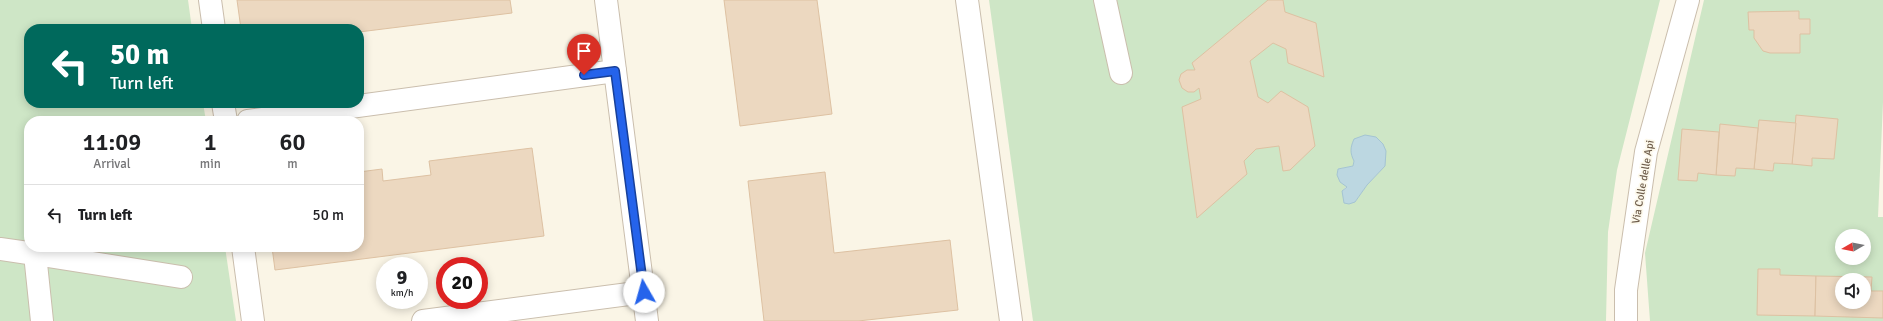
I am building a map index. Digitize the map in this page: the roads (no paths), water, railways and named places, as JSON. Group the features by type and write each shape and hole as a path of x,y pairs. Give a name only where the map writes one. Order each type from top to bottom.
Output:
{"street":[{"path":"210,0 213,24"},
{"path":"606,0 647,321"},
{"path":"967,0 1011,321"},
{"path":"1105,0 1121,73"},
{"name":"Via Colle delle Api","path":"1626,321 1626,290 1646,152 1688,0"},
{"path":"364,105 615,71"},
{"path":"285,116 343,108"},
{"path":"0,249 181,277"},
{"path":"244,252 253,321"},
{"path":"35,254 42,321"},
{"path":"423,321 644,292"}],"water":[{"path":"1365,135 1376,137 1383,144 1386,151 1385,166 1367,185 1355,202 1349,204 1344,203 1342,191 1347,187 1340,182 1337,175 1338,169 1353,166 1354,161 1351,148 1354,139"}]}
